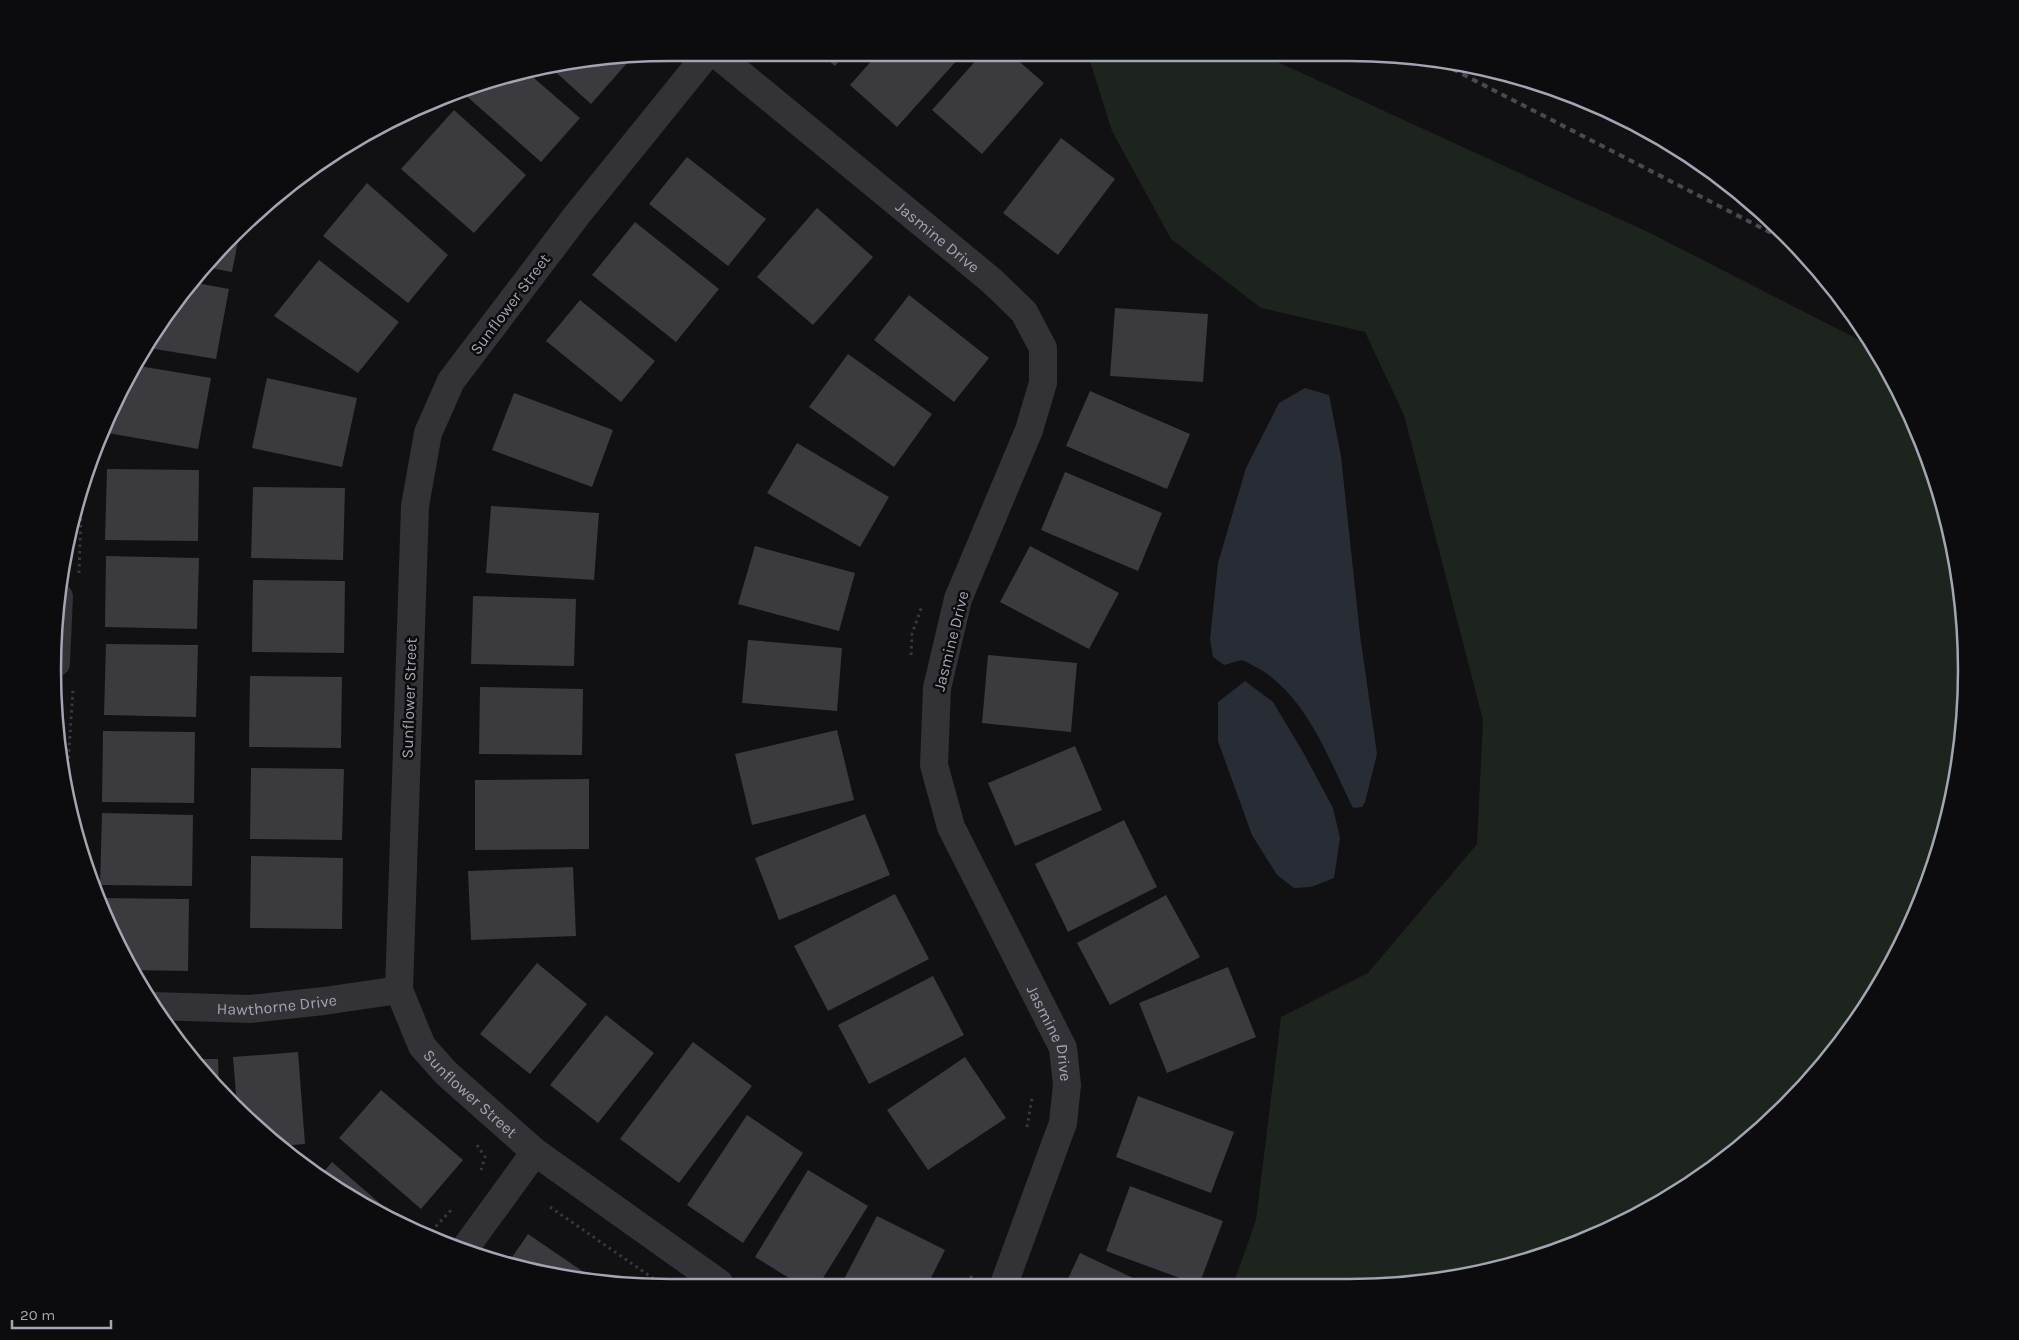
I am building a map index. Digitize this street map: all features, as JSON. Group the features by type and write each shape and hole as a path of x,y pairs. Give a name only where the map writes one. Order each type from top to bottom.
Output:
{"street":[{"name":"Sunflower Street","path":"702,61 577,214 451,381 428,433 415,506 399,990 422,1046 446,1073 535,1152 713,1279"},
{"name":"Jasmine Drive","path":"725,61 992,281 1024,312 1043,348 1043,383 1029,430 958,599 937,688 934,764 951,828 1063,1048 1067,1085 1063,1123 1006,1279"},
{"name":"Hawthorne Drive","path":"163,1006 250,1009 399,990"},
{"path":"468,1244 535,1152"}],"path":[{"path":"473,1138 485,1157 480,1174"},
{"path":"550,1207 654,1278"},
{"path":"433,1230 453,1208"}],"shaded area":[{"path":"1090,61 1276,61 1650,233 1860,341 1895,401 1925,474 1937,512 1953,591 1956,630 1958,670 1953,749 1937,828 1925,866 1895,939 1876,974 1832,1041 1807,1071 1750,1128 1720,1153 1653,1197 1618,1216 1545,1246 1507,1258 1428,1274 1349,1279 1235,1279 1256,1220 1281,1017 1368,973 1477,844 1483,720 1404,415 1365,332 1261,308 1171,239 1112,131"},
{"path":"1305,388 1329,395 1341,456 1360,635 1377,754 1365,802 1362,807 1353,808 1317,735 1295,701 1282,686 1263,671 1242,660 1224,665 1213,657 1210,639 1218,563 1246,468 1279,403"},
{"path":"1245,681 1273,702 1333,808 1340,838 1334,878 1311,887 1294,888 1277,875 1252,835 1218,741 1218,702"}],"building":[{"path":"829,61 839,61 835,66"},
{"path":"871,61 956,61 897,127 850,85"},
{"path":"975,61 1018,61 1044,83 982,154 932,110"},
{"path":"627,63 591,104 556,72 591,66"},
{"path":"533,77 580,118 541,162 467,97"},
{"path":"454,110 526,175 474,233 401,169"},
{"path":"1061,138 1115,179 1058,255 1003,213"},
{"path":"687,157 766,219 728,266 649,204"},
{"path":"367,183 448,255 408,303 323,236"},
{"path":"817,208 873,257 813,325 757,277"},
{"path":"635,222 719,289 676,342 592,275"},
{"path":"238,242 232,272 213,268"},
{"path":"319,260 399,322 358,373 274,316"},
{"path":"200,284 229,289 216,359 154,349 187,299"},
{"path":"909,295 989,358 954,402 874,340"},
{"path":"580,300 655,361 621,402 546,341"},
{"path":"1115,308 1208,314 1203,382 1110,376"},
{"path":"848,354 932,414 894,467 809,407"},
{"path":"143,367 211,378 198,449 110,433"},
{"path":"267,378 357,398 342,467 252,448"},
{"path":"1090,391 1190,434 1167,489 1066,446"},
{"path":"514,393 613,430 592,487 492,450"},
{"path":"797,443 889,497 860,547 767,493"},
{"path":"107,469 199,470 198,541 105,540"},
{"path":"1065,472 1162,513 1138,571 1041,530"},
{"path":"253,487 345,488 343,560 251,558"},
{"path":"491,506 599,513 594,580 486,573"},
{"path":"755,546 855,573 839,631 738,604"},
{"path":"1030,546 1119,593 1089,649 1000,602"},
{"path":"106,556 199,558 197,629 105,627"},
{"path":"253,580 345,581 344,653 252,652"},
{"path":"473,596 576,599 574,666 471,664"},
{"path":"748,640 842,648 837,711 742,703"},
{"path":"106,644 198,645 196,717 104,715"},
{"path":"988,655 1077,663 1071,732 982,723"},
{"path":"250,676 342,677 341,748 249,747"},
{"path":"480,687 583,689 582,755 479,754"},
{"path":"837,730 854,800 752,825 735,754"},
{"path":"103,731 195,732 194,803 102,802"},
{"path":"1075,746 1102,810 1015,846 988,783"},
{"path":"251,768 344,769 342,840 250,839"},
{"path":"589,779 589,849 475,850 475,780"},
{"path":"102,813 193,815 192,886 101,885"},
{"path":"865,814 890,875 779,920 755,858"},
{"path":"1124,820 1157,887 1068,932 1035,864"},
{"path":"251,856 343,858 342,929 250,928"},
{"path":"573,867 576,936 471,940 468,871"},
{"path":"895,894 929,959 828,1011 794,946"},
{"path":"1166,895 1200,957 1110,1005 1077,943"},
{"path":"106,898 189,899 188,971 141,970 124,939"},
{"path":"537,963 587,1004 530,1074 480,1034"},
{"path":"1228,967 1256,1037 1167,1073 1139,1003"},
{"path":"933,976 964,1035 869,1084 838,1025"},
{"path":"606,1015 654,1053 598,1123 550,1085"},
{"path":"693,1042 752,1086 679,1183 620,1139"},
{"path":"298,1052 305,1144 290,1145 236,1096 233,1057"},
{"path":"965,1057 1006,1118 928,1170 887,1110"},
{"path":"202,1059 218,1059 219,1078"},
{"path":"381,1090 463,1160 421,1209 339,1138"},
{"path":"1138,1096 1234,1132 1211,1193 1116,1157"},
{"path":"747,1115 803,1153 743,1243 687,1205"},
{"path":"332,1162 384,1207 366,1197 325,1171"},
{"path":"808,1170 868,1206 822,1279 791,1279 755,1257"},
{"path":"1130,1186 1223,1221 1201,1279 1183,1279 1106,1251"},
{"path":"877,1216 945,1250 930,1279 844,1279"},
{"path":"528,1234 585,1273 551,1267 512,1258"},
{"path":"1080,1253 1135,1279 1068,1279"}],"railway":[{"path":"1456,71 1772,233"}]}
